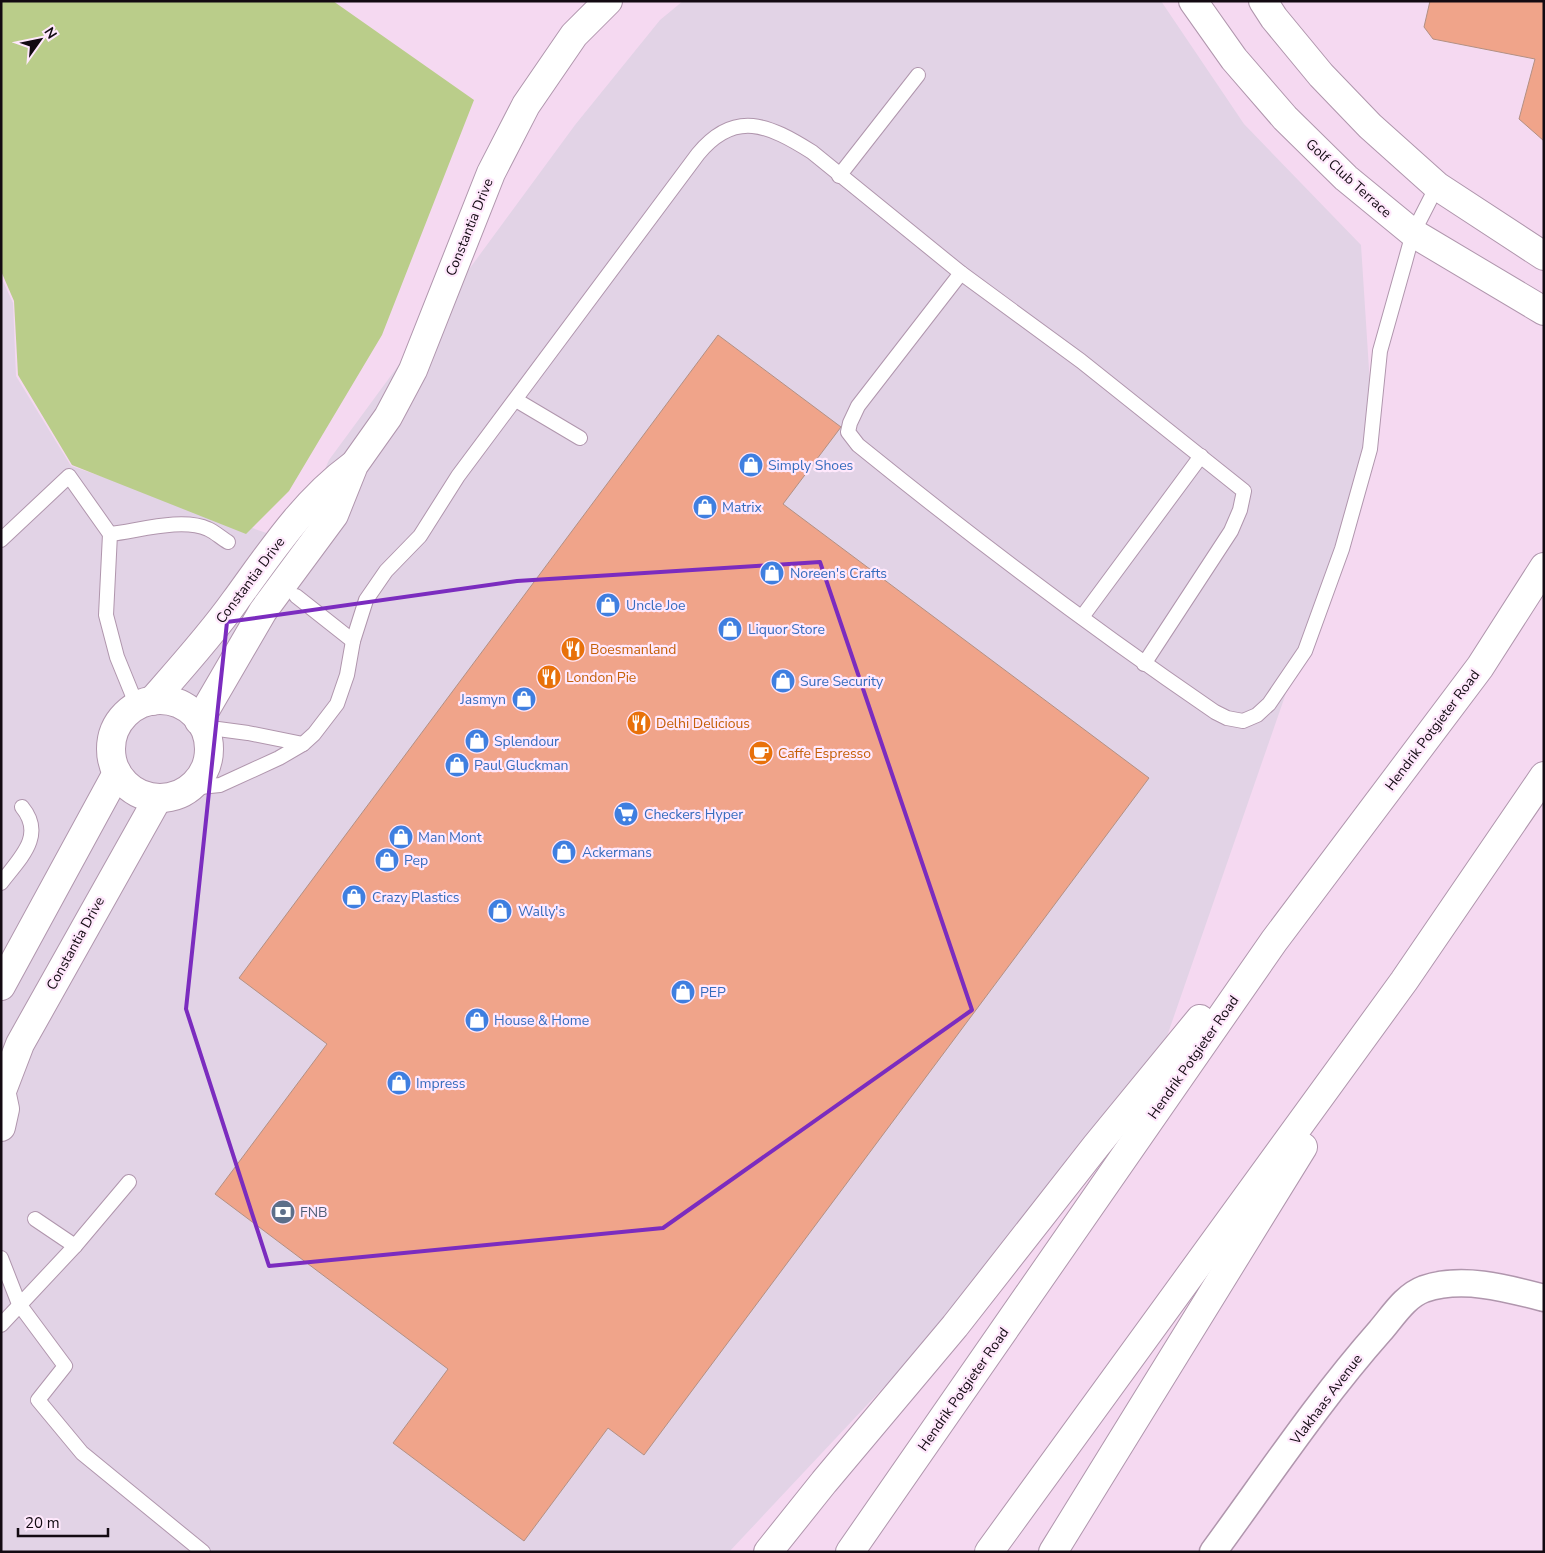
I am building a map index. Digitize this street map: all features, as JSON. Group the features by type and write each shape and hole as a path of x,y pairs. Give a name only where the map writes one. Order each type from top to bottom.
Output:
{"main road":[{"name":"Constantia Drive","path":"201,724 262,611 334,515 354,466 388,417 413,370 491,172 526,105 574,35 608,1"},
{"name":"Golf Club Terrace","path":"1193,1 1234,59 1285,118 1346,178 1414,233 1544,311"},
{"path":"1264,1 1274,18 1321,75 1370,126 1437,186 1544,256"},
{"name":"Constantia Drive","path":"145,703 203,642 293,524 330,482 354,466"},
{"name":"Hendrik Potgieter Road","path":"850,1552 1274,941 1480,667 1544,567"},
{"path":"168,701 182,706 195,715 201,724 208,742 208,759 202,775 190,788 175,796 158,798 141,795 127,786 117,773 112,758 111,742 116,727 125,715 145,703 168,701"},
{"path":"1,986 117,773"},
{"path":"989,1552 1404,981 1544,776"},
{"name":"Constantia Drive","path":"2,1090 20,1044 158,798"},
{"path":"768,1552 955,1326 1096,1146 1192,1028 1274,941"},
{"path":"1053,1552 1404,981"},
{"path":"1,1127 5,1109 2,1090"}],"street":[{"name":"Vlakhaas Avenue","path":"1216,1551 1345,1371 1405,1301 1423,1290 1466,1284 1498,1285 1544,1298"}],"lane":[{"path":"839,176 918,75"},
{"path":"190,788 220,785 279,758 303,744 314,734 337,704 347,675 353,641 366,600 386,571 420,536 458,476 711,139 730,128 763,126 791,139 812,152 839,176 961,273 1081,361 1142,412 1244,491 1240,510 1231,531 1144,664"},
{"path":"961,273 858,406 848,432 858,446 1144,664 1215,712 1227,718 1243,721 1258,715 1269,704 1305,651 1342,549 1370,448 1380,351 1414,233 1437,186"},
{"path":"516,400 580,438"},
{"path":"1082,617 1201,456"},
{"path":"1,540 69,476 110,534 106,615 117,656 145,703"},
{"path":"110,534 175,524 194,525 208,529 228,542"},
{"path":"296,596 353,641"},
{"path":"201,724 303,744"},
{"path":"1,883 30,842 31,820 22,807"},
{"path":"1,1325 74,1246 129,1182"},
{"path":"35,1218 74,1246"},
{"path":"1,1258 19,1304 65,1366 38,1400 82,1453 203,1552"}],"highlighted area":[{"path":"820,562 972,1010 663,1228 269,1266 186,1009 227,622 517,581"}],"shaded area":[{"path":"683,1 1161,1 1244,124 1361,245 1374,447 1338,543 1164,1045 991,1273 729,1552 1,1552 1,277 13,303 16,376 71,466 293,542 329,460 575,125 660,20"}],"green space":[{"path":"1,1 333,1 474,100 382,335 289,491 246,534 72,465 18,375 14,301 1,271"}],"building":[{"path":"1430,1 1544,1 1544,141 1519,119 1535,59 1433,39 1424,27"},
{"path":"718,335 841,427 783,504 1149,778 644,1455 608,1428 524,1541 393,1443 448,1369 215,1194 327,1044 239,978"}],"place":[{"name":"Simply Shoes","path":"751,465"},
{"name":"Matrix","path":"705,507"},
{"name":"Noreen's Crafts","path":"772,573"},
{"name":"Uncle Joe","path":"608,605"},
{"name":"Liquor Store","path":"730,629"},
{"name":"Boesmanland","path":"573,649"},
{"name":"London Pie","path":"549,677"},
{"name":"Sure Security","path":"783,681"},
{"name":"Jasmyn","path":"524,699"},
{"name":"Delhi Delicious","path":"639,723"},
{"name":"Splendour","path":"477,741"},
{"name":"Caffe Espresso","path":"761,753"},
{"name":"Paul Gluckman","path":"457,765"},
{"name":"Checkers Hyper","path":"626,814"},
{"name":"Man Mont","path":"401,837"},
{"name":"Ackermans","path":"564,852"},
{"name":"Pep","path":"387,860"},
{"name":"Crazy Plastics","path":"354,897"},
{"name":"Wally's","path":"500,911"},
{"name":"PEP","path":"683,992"},
{"name":"House & Home","path":"477,1020"},
{"name":"Impress","path":"399,1083"},
{"name":"FNB","path":"283,1212"}]}
